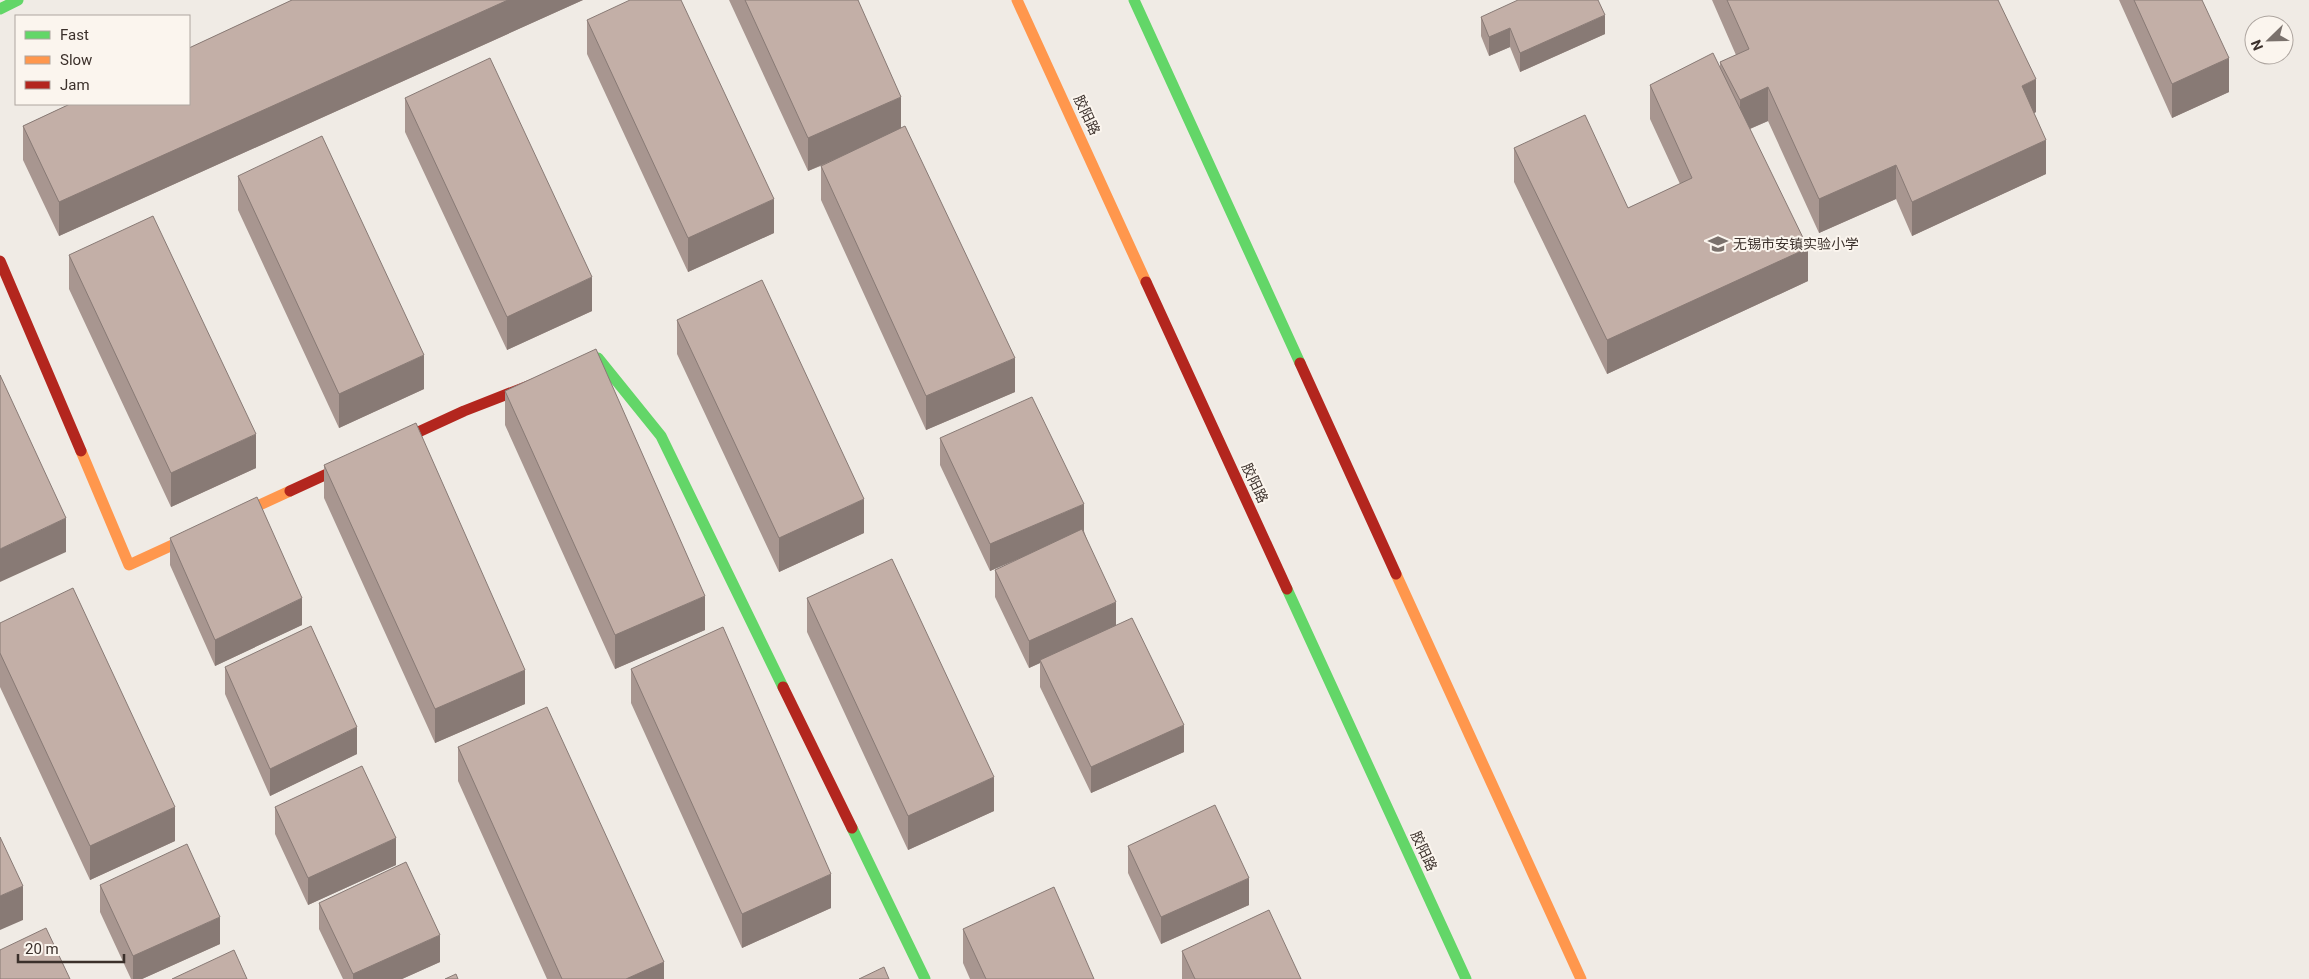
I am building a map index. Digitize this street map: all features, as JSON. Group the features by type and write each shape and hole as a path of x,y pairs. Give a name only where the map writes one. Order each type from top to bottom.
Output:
{"main road":[{"path":"0,9 18,0"},
{"name":"胶阳路","path":"1017,0 1466,979"},
{"path":"1134,0 1581,979"},
{"path":"0,262 129,566 464,411 598,358 661,436 925,979"}],"building":[{"path":"292,0 508,0 59,202 23,126 68,105 190,105 190,48"},
{"path":"630,0 681,0 774,199 688,238 587,20"},
{"path":"745,0 858,0 901,97 808,138"},
{"path":"1518,0 1598,0 1605,15 1520,53 1510,28 1489,37 1481,17"},
{"path":"1727,0 1998,0 2036,79 2022,86 2046,140 1912,202 1896,165 1819,199 1768,87 1740,100 1720,62 1749,49"},
{"path":"2134,0 2202,0 2229,58 2172,84"},
{"path":"1713,53 1808,248 1607,340 1514,148 1585,115 1628,208 1692,178 1650,85"},
{"path":"490,58 592,277 507,317 405,98"},
{"path":"905,126 1015,358 926,396 821,166"},
{"path":"322,136 424,355 339,394 238,176"},
{"path":"153,216 256,434 171,473 69,255"},
{"path":"762,280 864,499 779,538 677,320"},
{"path":"596,349 705,596 615,635 505,391"},
{"path":"0,375 66,518 0,549"},
{"path":"1032,397 1084,504 990,544 940,438"},
{"path":"416,423 525,670 435,709 324,465"},
{"path":"257,497 302,598 215,640 170,538"},
{"path":"1082,529 1116,602 1029,641 995,570"},
{"path":"892,559 994,777 908,816 807,598"},
{"path":"73,588 175,807 90,846 0,653 0,623"},
{"path":"1132,618 1184,725 1091,767 1040,660"},
{"path":"311,626 357,727 270,769 225,667"},
{"path":"723,627 831,874 742,914 631,669"},
{"path":"547,707 664,962 626,979 562,979 458,747"},
{"path":"362,766 396,838 308,878 275,807"},
{"path":"1215,805 1249,878 1161,917 1128,846"},
{"path":"0,837 23,886 0,896"},
{"path":"187,844 220,917 133,956 100,885"},
{"path":"406,862 440,935 353,974 319,903"},
{"path":"1054,887 1094,979 986,979 963,929"},
{"path":"1269,910 1301,979 1195,979 1182,951"},
{"path":"46,928 70,979 0,979 0,950"},
{"path":"234,950 247,979 172,979"},
{"path":"884,967 889,979 859,979"},
{"path":"456,974 458,979 445,979"}],"traffic: fast":[{"path":"0,9 18,0"},
{"path":"1134,0 1300,363"},
{"path":"551,377 598,358 661,436 783,687"},
{"path":"1287,589 1466,979"},
{"path":"852,828 925,979"}],"traffic: slow":[{"path":"1017,0 1146,282"},
{"path":"81,451 129,565 290,491"},
{"path":"1396,574 1581,979"}],"traffic: jam":[{"path":"0,261 81,451"},
{"path":"1146,282 1287,589"},
{"path":"1300,363 1396,574"},
{"path":"290,491 464,411 551,377"},
{"path":"783,687 852,828"}],"place":[{"name":"无锡市安镇实验小学","path":"1718,244"}]}
